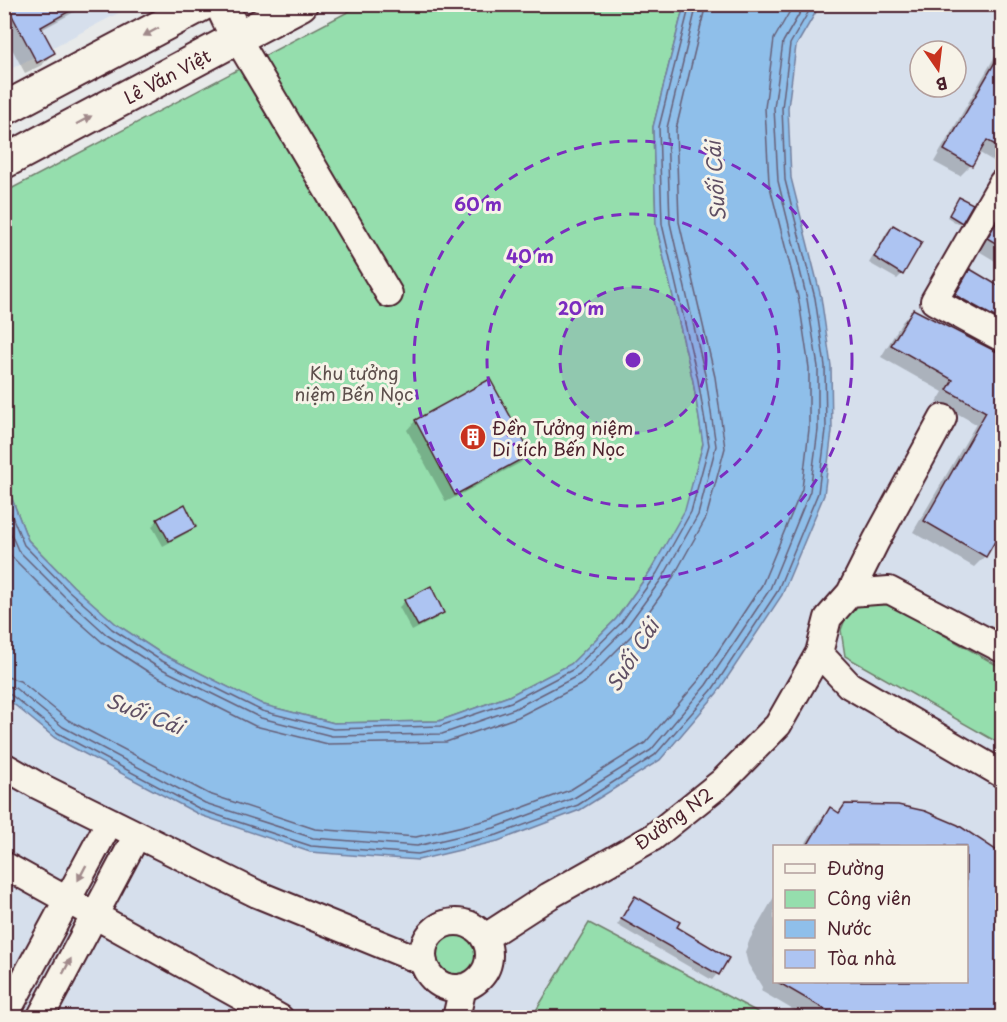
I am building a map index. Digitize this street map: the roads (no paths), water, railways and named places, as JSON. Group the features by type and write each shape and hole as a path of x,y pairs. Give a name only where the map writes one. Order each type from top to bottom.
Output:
{"main road":[{"path":"7,108 203,4"},
{"path":"221,4 237,38"},
{"name":"Lê Văn Việt","path":"4,162 301,4"}],"street":[{"path":"237,38 389,294"},
{"path":"1002,183 934,301 1002,338"},
{"name":"Đường N2","path":"484,938 549,896 652,838 722,782 778,725 819,653 828,618 850,593 942,418"},
{"path":"850,593 889,590 1002,649"},
{"path":"819,653 849,685 1002,774"},
{"path":"4,766 257,894 424,962"},
{"path":"5,1017 110,821"},
{"path":"40,1017 137,835"},
{"path":"4,866 280,1017"},
{"path":"456,922 467,924 484,938 489,955 488,964 479,979 462,987 452,988 434,979 424,962 423,950 435,931 444,924 456,922"},
{"path":"456,1017 462,987"}],"water":[{"name":"Suối Cái","path":"684,5 820,5 796,46 788,108 791,178 821,297 831,366 832,431 824,495 782,595 717,693 660,760 580,810 498,841 418,860 310,852 200,815 55,738 5,697 5,481 28,540 73,586 116,624 162,654 264,705 334,723 439,721 509,696 571,664 616,619 651,570 685,510 703,444 693,381 656,225 653,127"}],"place":[{"name":"Đền Tưởng niệm Di tích Bến Nọc","path":"473,437"}],"park label":[{"name":"Khu tưởng niệm Bến Nọc","path":"354,382"}]}
